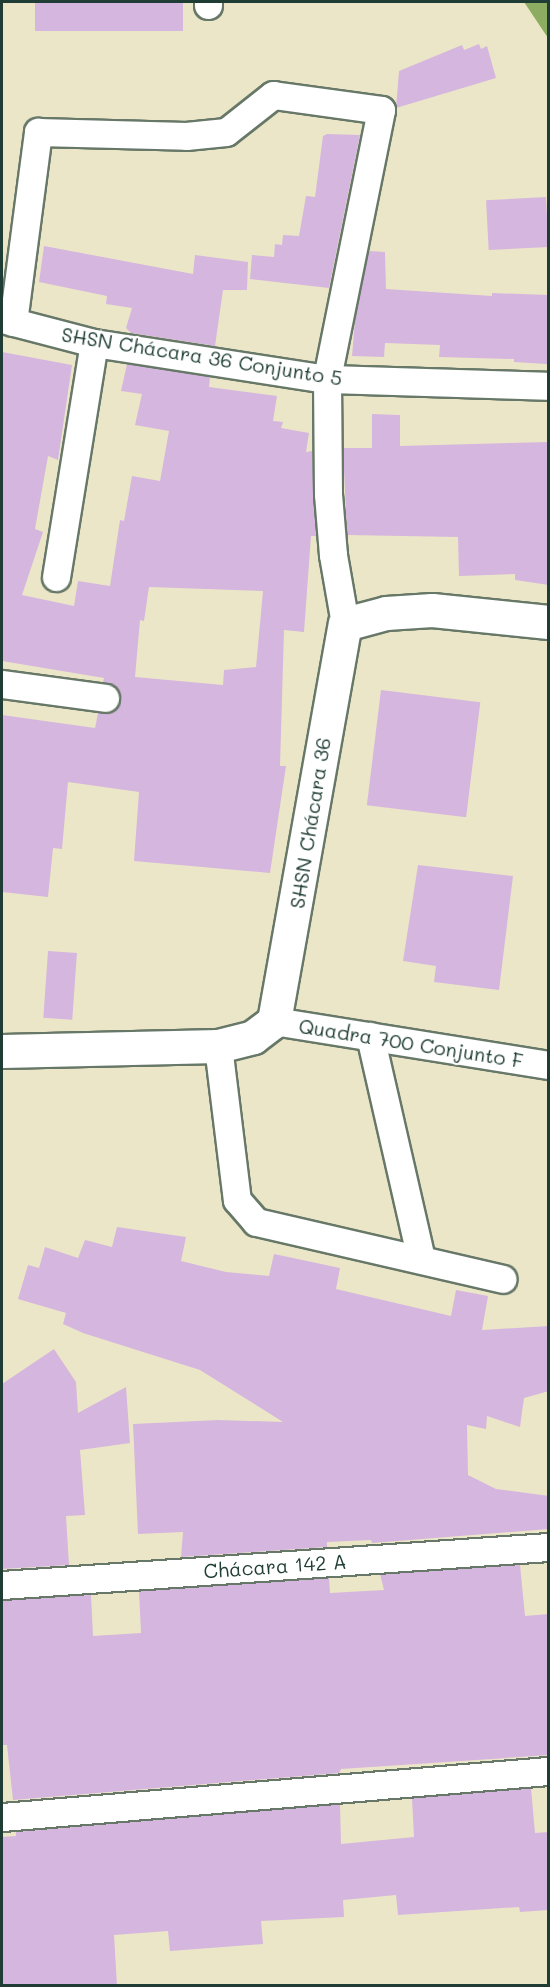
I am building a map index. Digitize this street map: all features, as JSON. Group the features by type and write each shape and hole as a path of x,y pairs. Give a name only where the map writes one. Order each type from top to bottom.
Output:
{"street":[{"path":"8,320 38,132 186,136 226,132 273,95 381,110 327,379 328,494 333,555 345,624 386,613 432,610 549,622"},
{"name":"SHSN Chácara 36 Conjunto 5","path":"8,320 94,343 327,379 549,386"},
{"path":"56,578 94,343"},
{"name":"SHSN Chácara 36","path":"274,1021 345,624"},
{"path":"2,684 105,698"},
{"path":"2,1051 219,1046 252,1037 274,1021"},
{"name":"Quadra 700 Conjunto F","path":"274,1021 549,1065"},
{"path":"370,1036 421,1258"},
{"path":"219,1046 237,1200 256,1222 421,1258 502,1279"},
{"name":"Chácara 142 A","path":"2,1585 549,1547"},
{"path":"2,1817 549,1771"}],"green space":[{"path":"524,2 548,2 548,38"}],"building":[{"path":"35,2 183,2 183,31 35,31"},
{"path":"479,44 481,49 487,46 496,78 396,108 399,71 462,45 464,50"},
{"path":"327,134 360,135 329,288 250,279 252,255 274,257 275,244 282,245 283,235 299,236 306,196 315,197 323,136"},
{"path":"546,197 548,247 489,250 486,200"},
{"path":"44,246 193,274 195,255 248,262 247,290 223,290 215,346 131,333 126,328 132,308 106,304 107,296 39,282"},
{"path":"369,251 385,252 386,289 492,296 492,293 549,295 547,364 514,362 514,359 439,357 440,345 385,343 384,357 352,356 355,321"},
{"path":"2,352 72,365 58,460 48,456 35,529 43,532 22,595 74,606 78,581 110,586 120,520 124,521 132,476 160,481 169,431 135,425 142,394 121,391 127,364 210,377 209,387 277,396 273,421 283,422 281,428 309,433 306,452 312,451 316,536 311,536 304,632 284,630 280,766 286,766 270,873 134,861 139,792 68,782 62,849 53,848 48,897 2,892 2,715 95,728 98,713 111,712 121,700 115,686 103,682 104,678 2,661","holes":["149,587 263,591 256,667 224,670 223,685 135,677 140,620 144,621"]},
{"path":"372,414 400,415 400,446 549,442 549,585 515,580 515,574 459,576 458,537 347,535 343,448 372,448"},
{"path":"381,690 480,702 466,817 367,805"},
{"path":"418,865 513,876 499,990 434,982 436,966 403,961"},
{"path":"48,951 77,953 72,1020 43,1018"},
{"path":"117,1227 186,1237 181,1261 226,1272 269,1276 274,1254 340,1268 336,1289 451,1316 456,1290 488,1296 482,1330 549,1326 549,1391 524,1398 520,1427 487,1416 486,1429 467,1425 468,1475 496,1489 549,1496 549,1529 372,1543 371,1540 327,1542 327,1547 181,1557 183,1532 138,1534 133,1424 218,1420 283,1422 200,1370 83,1333 63,1324 66,1313 18,1299 28,1265 39,1268 45,1247 78,1258 85,1240 112,1247"},
{"path":"54,1349 76,1382 78,1413 126,1387 130,1443 80,1450 85,1515 66,1516 69,1565 2,1569 2,1384"},
{"path":"520,1565 525,1616 549,1614 549,1755 341,1769 339,1773 13,1800 7,1745 2,1745 2,1600 91,1595 93,1636 141,1633 139,1591 329,1578 330,1593 384,1590 380,1574"},
{"path":"531,1788 535,1833 549,1832 549,1910 520,1912 519,1907 398,1915 396,1895 343,1900 344,1917 261,1921 263,1944 170,1951 168,1931 114,1935 117,1986 2,1986 2,1837 16,1836 16,1832 340,1804 341,1844 414,1837 412,1798"}]}
